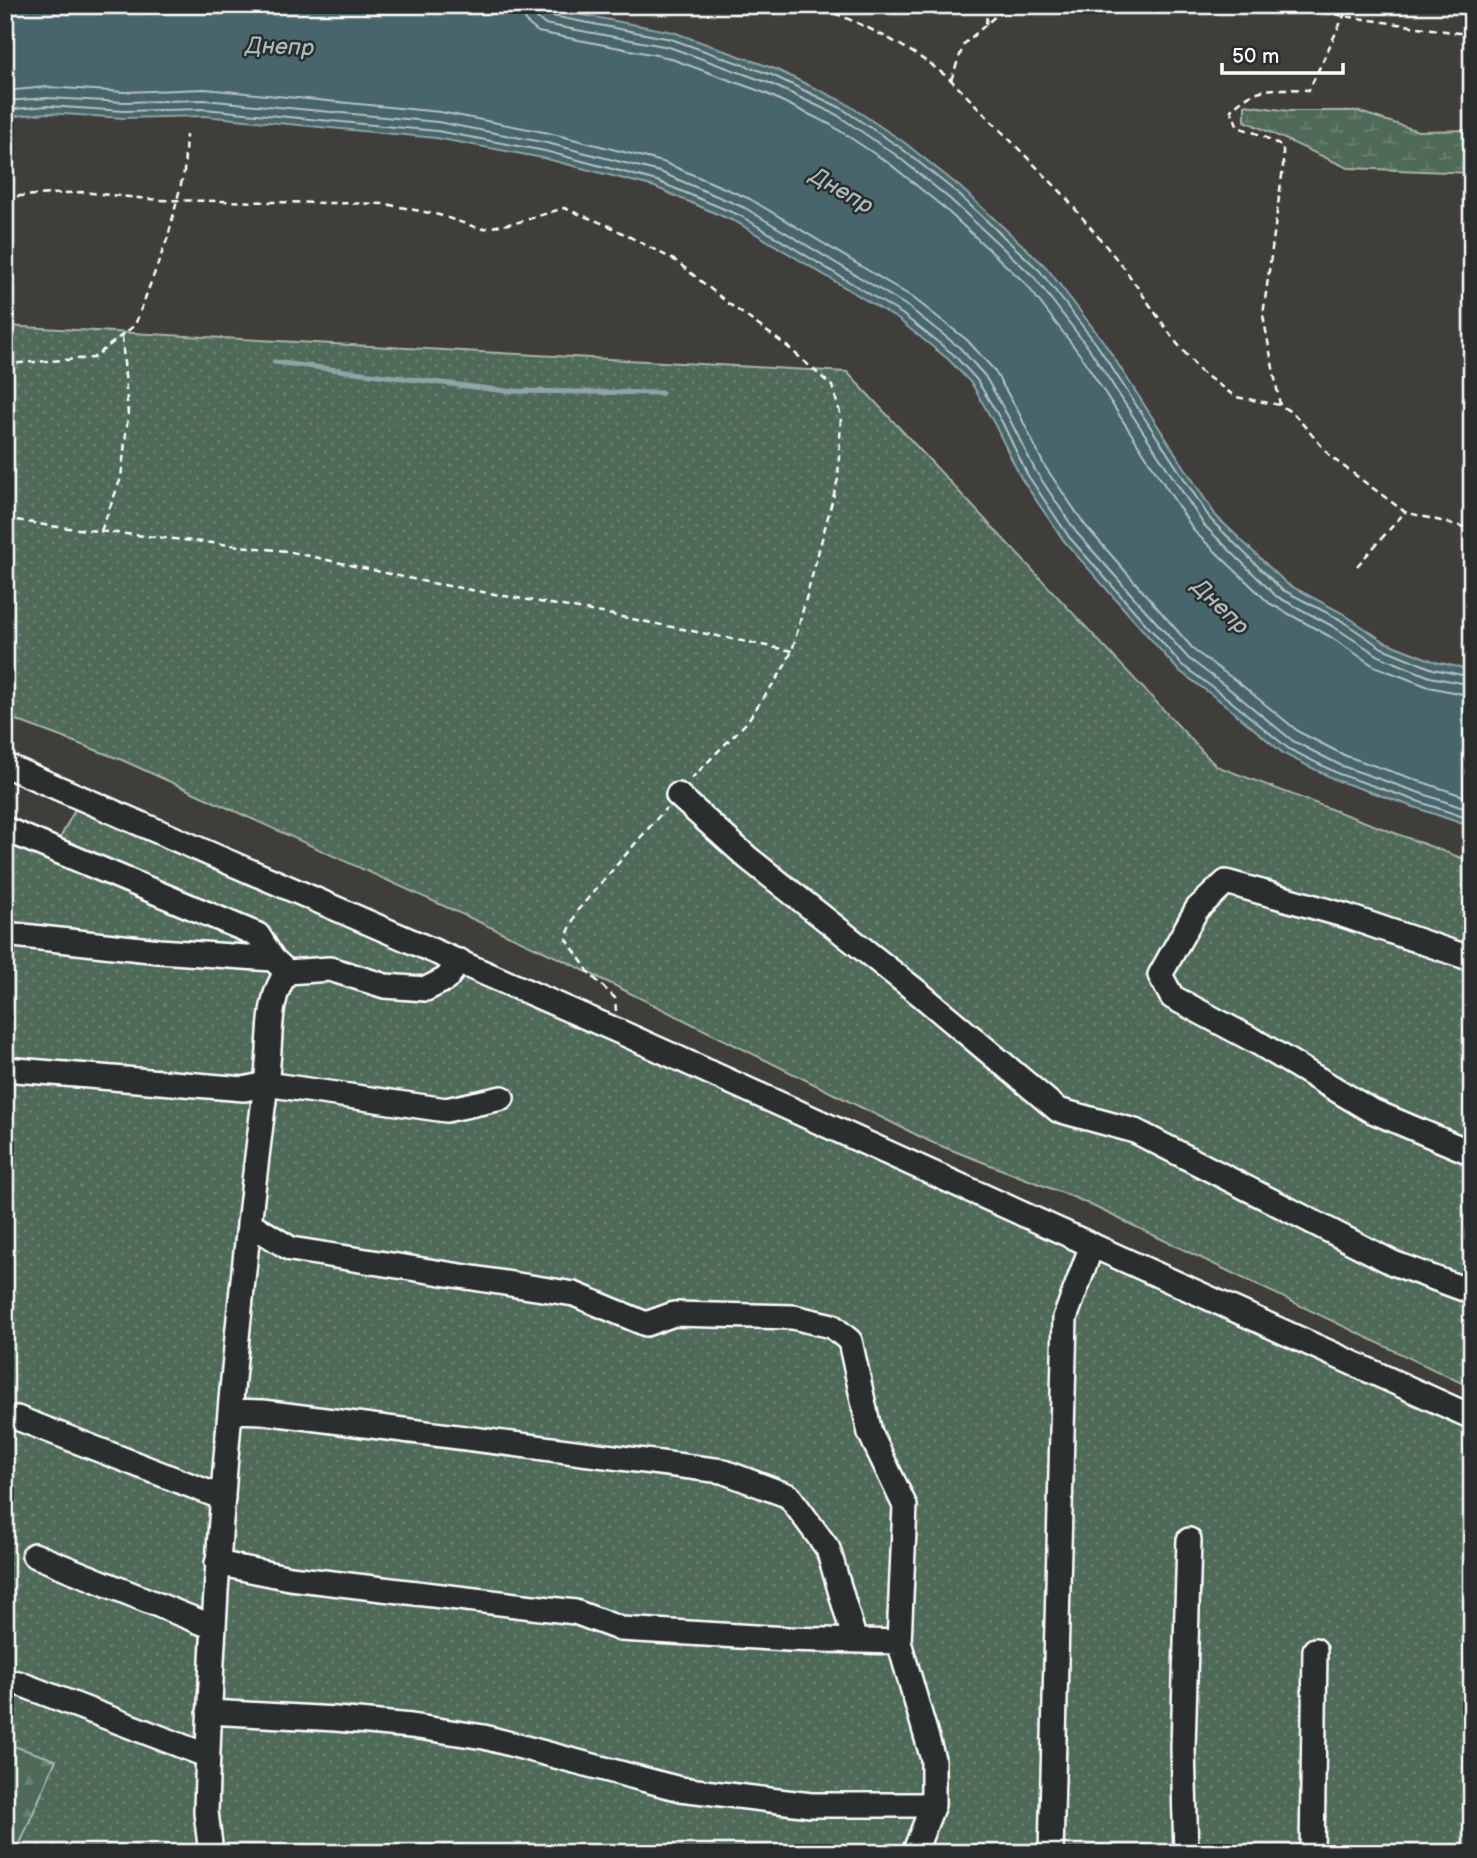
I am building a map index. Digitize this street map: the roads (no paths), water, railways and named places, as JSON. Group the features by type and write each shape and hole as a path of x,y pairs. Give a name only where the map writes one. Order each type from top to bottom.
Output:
{"street":[{"path":"5,765 618,1031 1472,1417"},
{"path":"678,794 748,858 920,993 1058,1110 1135,1131 1393,1263 1472,1292"},
{"path":"5,830 258,935 280,965 273,1003 266,1084 252,1189 216,1563 206,1812 211,1853"},
{"path":"1472,960 1343,915 1226,881 1197,909 1160,975 1172,997 1255,1041 1370,1110 1472,1153"},
{"path":"5,934 330,969 385,986 426,989 446,979 460,961"},
{"path":"5,1069 244,1089 266,1084 446,1110 502,1098"},
{"path":"249,1223 291,1249 574,1294 646,1324 674,1314 793,1317 832,1326 850,1341 870,1433 905,1506 899,1642 933,1759 933,1805 914,1853"},
{"path":"1051,1853 1065,1318 1092,1245"},
{"path":"232,1411 263,1412 722,1471 789,1496 828,1549 855,1641"},
{"path":"17,1418 223,1497"},
{"path":"1186,1853 1183,1748 1189,1540"},
{"path":"34,1555 213,1627"},
{"path":"216,1563 290,1578 575,1612 621,1629 788,1639 899,1642"},
{"path":"1312,1853 1315,1650"},
{"path":"19,1683 208,1756"},
{"path":"209,1712 361,1721 484,1737 680,1789 811,1805 933,1805"}],"water":[{"name":"Днепр","path":"5,5 531,5 673,32 775,69 844,102 905,143 960,187 1046,267 1103,341 1216,516 1287,584 1342,613 1385,642 1436,662 1472,670 1472,827 1336,780 1284,754 1178,670 1064,541 1021,478 972,384 948,359 899,320 738,223 655,187 543,158 436,138 204,116 124,118 47,113 5,117"}],"waterway":[{"path":"274,362 506,391 662,393"}]}
